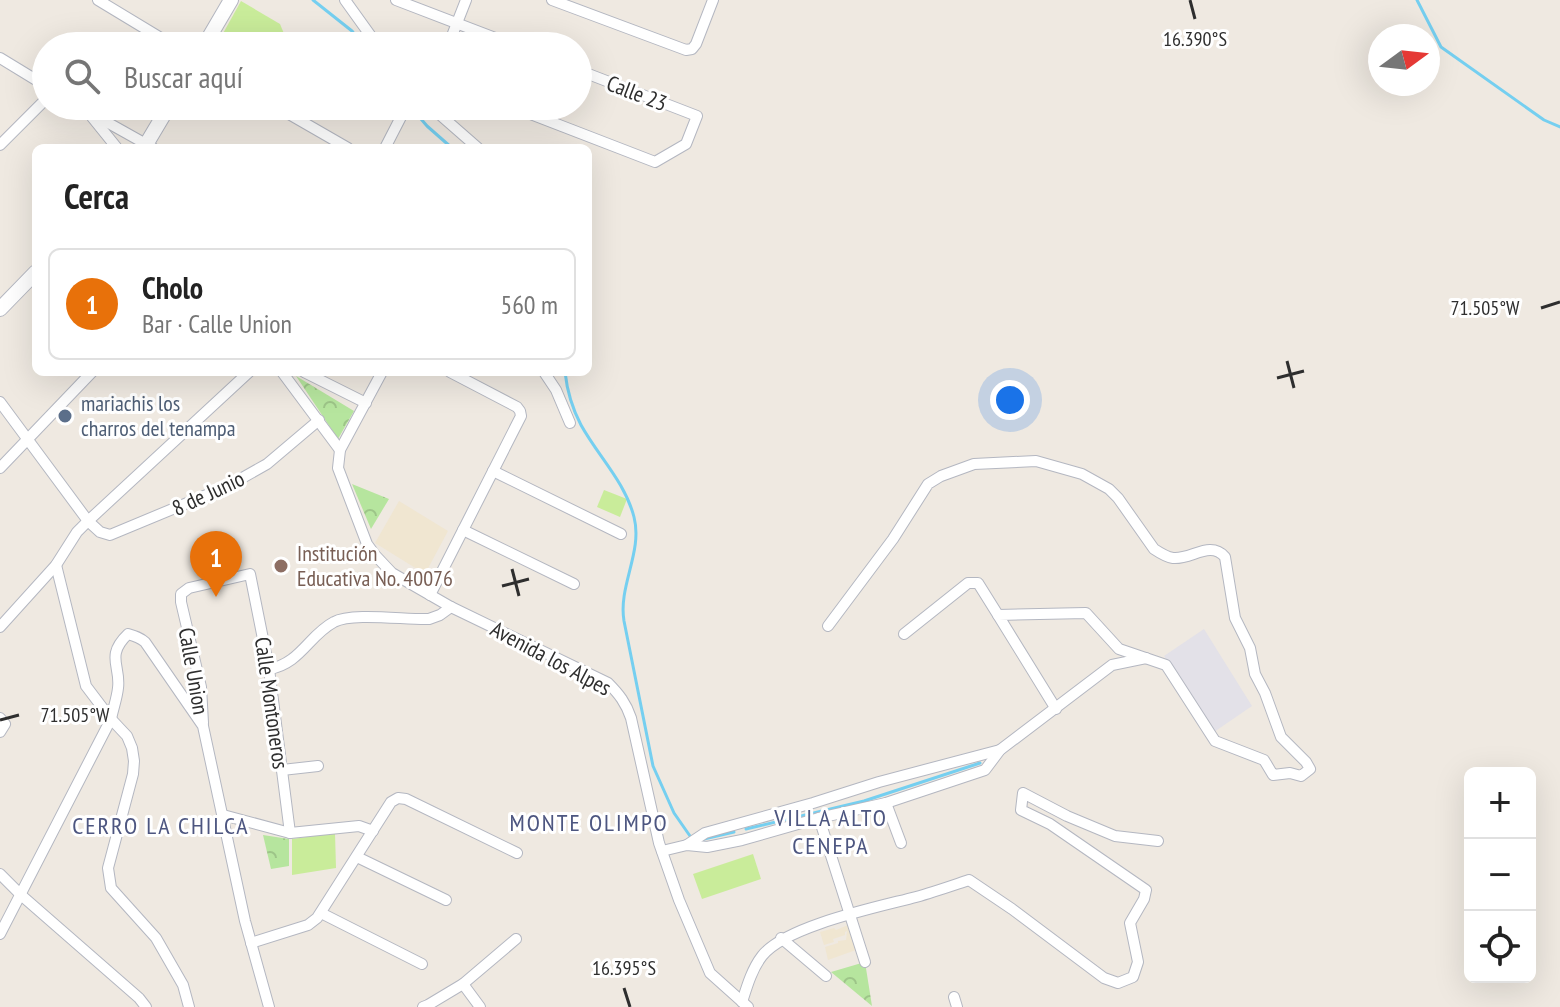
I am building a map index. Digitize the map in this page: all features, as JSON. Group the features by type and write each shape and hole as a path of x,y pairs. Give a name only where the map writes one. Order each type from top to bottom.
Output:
{"street":[{"path":"98,0 151,32"},
{"path":"212,32 231,0"},
{"path":"345,0 368,32"},
{"path":"396,0 480,32"},
{"path":"453,32 466,0"},
{"path":"552,0 683,50 689,50 696,44 713,0"},
{"path":"0,58 32,77"},
{"name":"Calle 23","path":"546,120 655,162 686,144 697,116 592,75"},
{"path":"0,145 32,113"},
{"path":"93,120 114,144"},
{"path":"102,120 143,144"},
{"path":"150,144 162,120"},
{"path":"299,120 341,144"},
{"path":"387,144 399,120"},
{"path":"446,120 473,144"},
{"path":"0,309 32,276"},
{"path":"0,468 88,376"},
{"path":"0,627 56,565 77,532 245,376"},
{"path":"285,376 340,450 380,376"},
{"path":"312,376 366,403"},
{"path":"430,595 520,419 517,407 458,376"},
{"path":"547,376 570,423"},
{"path":"0,402 88,521"},
{"name":"8 de Junio","path":"88,521 100,532 115,534 228,486 267,464 319,420"},
{"name":"Avenida los Alpes","path":"340,450 338,468 367,544 392,573 451,607 608,683 619,693 631,718 655,829 679,900 710,973 745,1004"},
{"path":"828,626 893,539 928,484 941,476 974,464 1036,461 1082,474 1109,489 1118,498 1154,549 1163,555 1178,558 1211,549 1220,551 1225,557 1235,618 1250,648 1255,674 1281,737 1310,769 1301,776 1290,773 1273,775 1264,760 1215,741 1166,665 1119,649 1086,613 998,615"},
{"path":"493,471 621,534"},
{"path":"463,530 574,584"},
{"path":"56,565 86,686 127,736 132,748 133,774 108,868 111,888 156,938 183,985 189,1007"},
{"name":"Calle Montoneros","path":"250,574 269,669 290,833"},
{"name":"Calle Union","path":"203,726 201,687 181,594 189,588 250,574"},
{"path":"904,634 968,583 978,583 1056,709"},
{"path":"269,669 286,665 329,625 343,618 429,619 451,607"},
{"path":"0,934 111,719 119,685 114,665 117,649 128,634 145,642 203,726 251,943 268,1004 281,1007"},
{"path":"693,840 707,847 742,840 886,803 985,770 1000,750 1112,665 1147,658"},
{"path":"662,851 879,782 1000,750"},
{"path":"282,770 318,766"},
{"path":"745,1004 749,980 762,956 781,938 849,914 969,880 1104,978 1118,983 1133,977 1138,962 1130,923 1146,890 1050,824 1021,810 1023,793 1115,836 1158,841"},
{"path":"251,943 308,925 321,913 391,802 398,798 406,799 517,853"},
{"path":"886,803 901,843"},
{"path":"223,815 290,833 359,826 373,831"},
{"path":"819,818 865,962"},
{"path":"357,857 446,900"},
{"path":"0,874 146,1007"},
{"path":"321,913 422,964"},
{"path":"781,938 826,976"},
{"path":"423,1007 463,984 516,939"},
{"path":"463,984 480,1007"}],"shaded area":[{"path":"399,501 448,531 425,574 375,543"},
{"path":"1204,629 1252,706 1214,732 1164,656"},
{"path":"848,925 856,950 828,960 825,947 846,940 847,931 845,935 833,939 834,942 824,945 820,932"}],"green space":[{"path":"241,1 280,24 283,32 224,32"},
{"path":"296,376 354,411 338,439"},
{"path":"352,484 389,499 371,529"},
{"path":"604,490 627,499 620,517 597,507"},
{"path":"335,833 336,868 292,875 292,839"},
{"path":"263,835 289,839 289,866 271,869"},
{"path":"753,854 761,879 702,899 693,874"},
{"path":"865,962 872,1006 831,972"}],"waterway":[{"path":"313,0 353,32"},
{"path":"1417,0 1441,47 1544,120 1560,127"},
{"path":"422,120 447,144"},
{"path":"566,376 578,419 618,481 634,517 635,543 624,595 624,621 653,766 674,813 690,836"},
{"path":"746,829 864,801 980,763"},
{"path":"704,839 734,832"}],"place":[{"name":"mariachis los charros del tenampa","path":"65,416"},
{"name":"Institución Educativa No. 40076","path":"281,566"},
{"name":"Cholo","path":"216,597"}],"district":[{"name":"MONTE OLIMPO","path":"589,823"},
{"name":"CERRO LA CHILCA","path":"161,826"},
{"name":"VILLA ALTO CENEPA","path":"831,832"}]}
